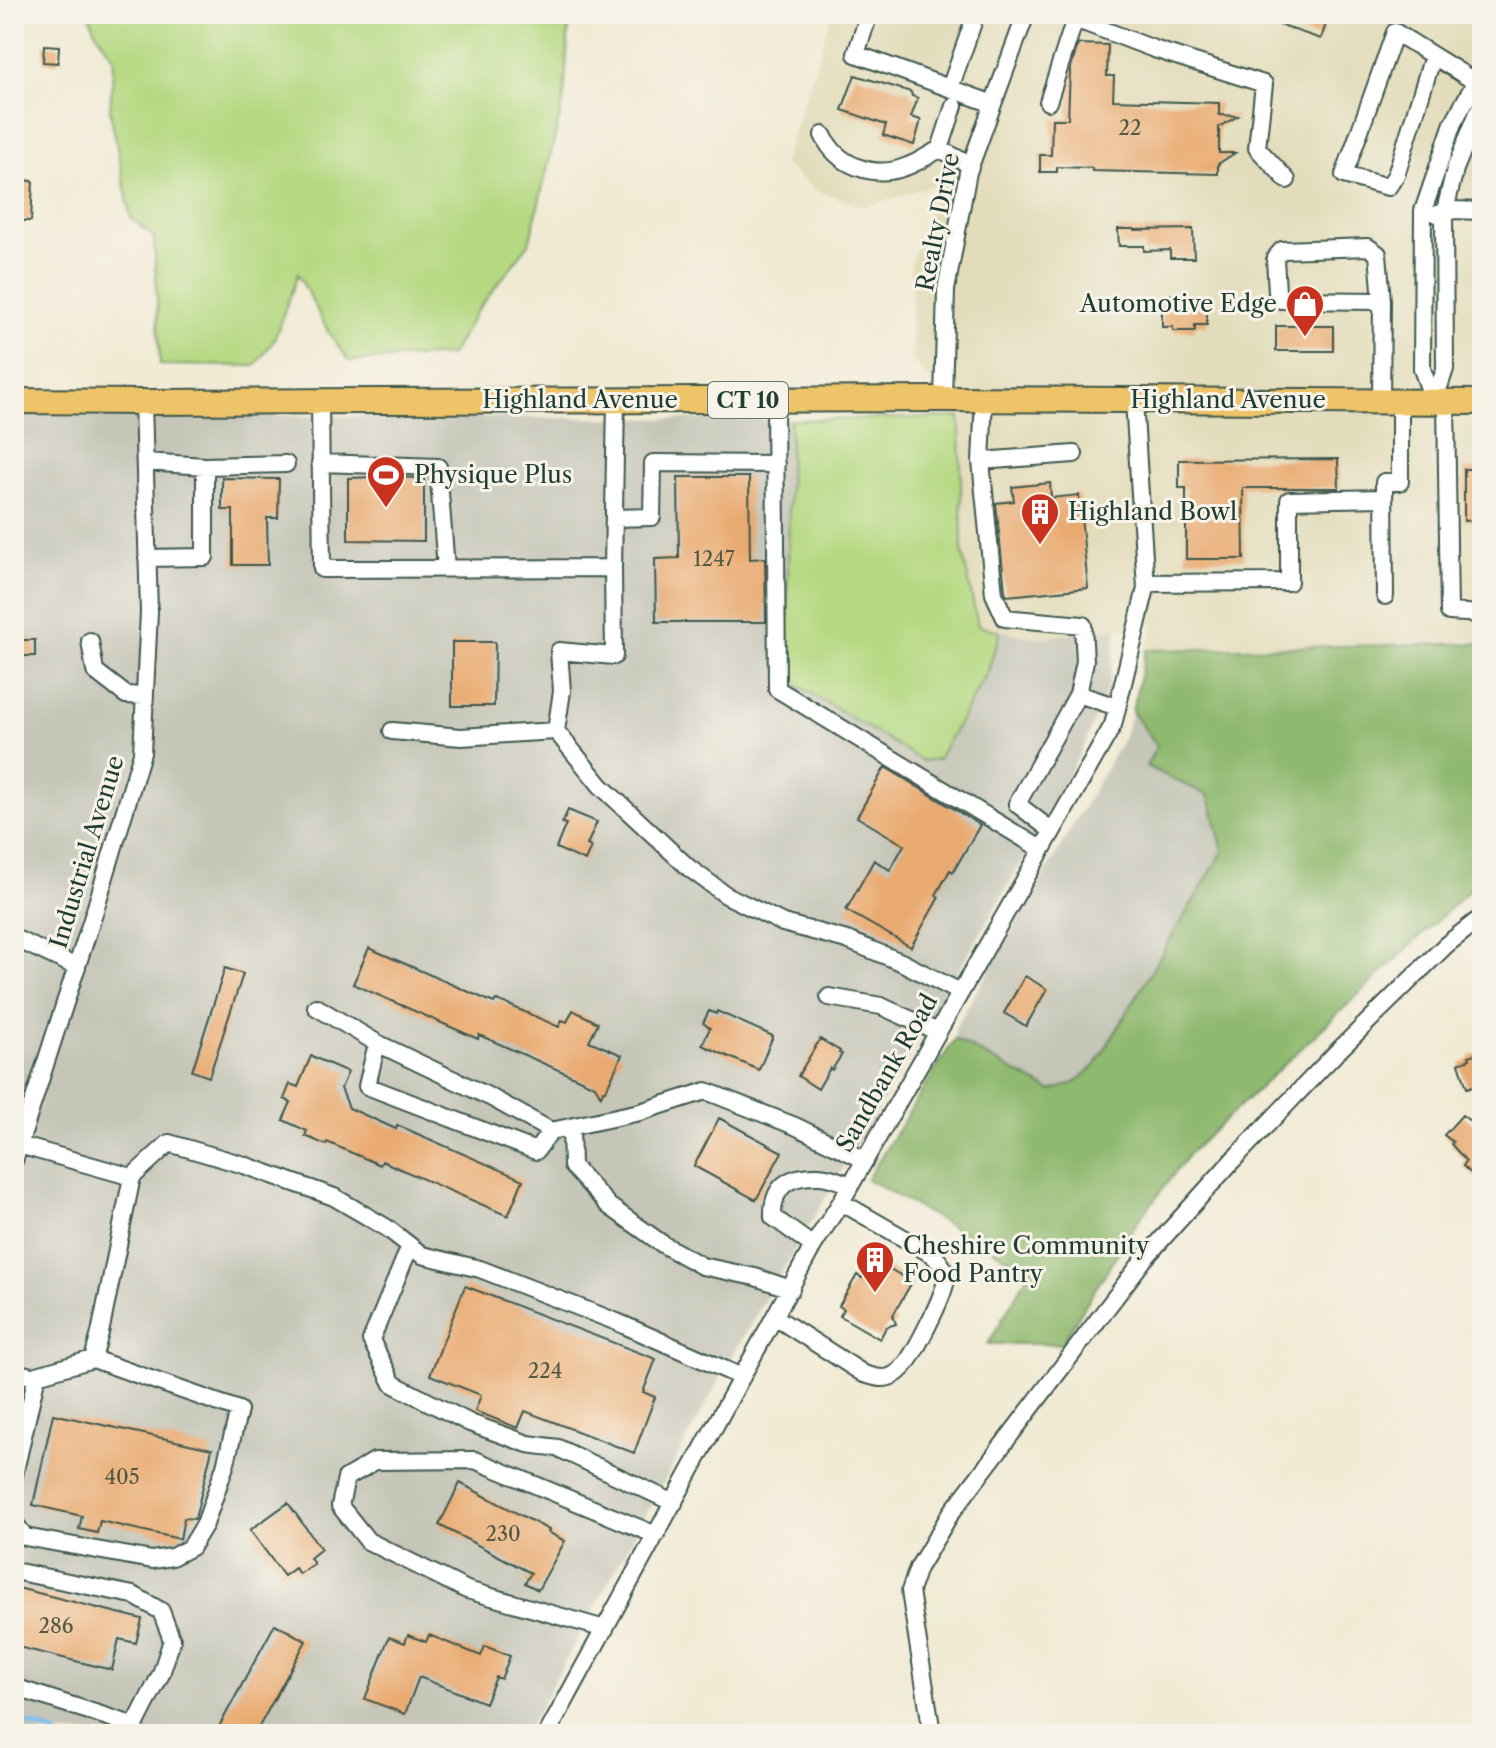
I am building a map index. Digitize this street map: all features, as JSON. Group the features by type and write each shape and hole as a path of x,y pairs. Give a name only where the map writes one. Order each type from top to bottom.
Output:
{"highway":[{"name":"Highland Avenue","path":"14,401 984,399 1482,402"}],"street":[{"path":"869,14 856,54 993,104"},
{"path":"950,88 976,14"},
{"name":"Realty Drive","path":"943,399 946,290 970,165 1026,14"},
{"path":"1057,14 1264,84 1257,148 1287,180"},
{"path":"1048,102 1075,19"},
{"path":"1433,56 1396,175 1388,187 1344,175 1395,32 1479,80 1453,123 1423,211 1422,369 1440,402"},
{"path":"1482,103 1455,169 1444,215 1445,369 1440,402 1449,612 1482,614"},
{"path":"823,135 834,154 865,170 887,172 905,168 940,149 954,106"},
{"path":"940,149 970,165"},
{"path":"1423,211 1444,215 1452,210 1482,211"},
{"path":"1382,301 1281,300 1277,292 1275,258 1282,250 1368,247 1378,254 1400,482 1384,482 1385,596"},
{"path":"984,399 981,461 994,594 1005,618 1083,625 1085,661 1078,694 1017,804 1052,831"},
{"path":"616,400 614,656 559,651 562,691 556,731 601,786 689,868 726,895 783,923 847,940 901,962 960,992"},
{"path":"775,400 777,689 1041,849"},
{"name":"Sandbank Road","path":"547,1734 813,1246 851,1185 1113,725 1146,583 1134,400"},
{"path":"320,401 322,569 613,568"},
{"name":"Industrial Avenue","path":"17,1153 142,753 149,612 143,402"},
{"path":"981,461 1074,454"},
{"path":"145,462 205,466 286,464"},
{"path":"320,463 438,467 446,569"},
{"path":"614,518 652,517 653,463 776,464"},
{"path":"147,558 205,557 205,466"},
{"path":"1146,583 1289,582 1289,500 1384,498"},
{"path":"90,641 95,671 126,695 145,696"},
{"path":"1078,694 1117,707"},
{"path":"392,731 461,737 556,731"},
{"path":"935,1734 931,1727 910,1591 918,1568 951,1513 1155,1247 1335,1054 1446,945 1482,917"},
{"path":"14,938 77,967"},
{"path":"829,997 881,1006 938,1032"},
{"path":"316,1007 377,1043 492,1098 551,1131 640,1112 706,1091 795,1126 865,1160"},
{"path":"377,1043 367,1086 536,1151 551,1131"},
{"path":"571,1127 572,1166 609,1206 664,1245 702,1266 755,1277 791,1289"},
{"path":"93,1359 132,1177 169,1143 244,1165 334,1197 387,1228 422,1255 480,1269 617,1322 742,1377"},
{"path":"17,1153 132,1177"},
{"path":"813,1246 773,1217 772,1202 778,1189 790,1180 820,1176 851,1185"},
{"path":"775,1317 864,1374 876,1378 888,1378 908,1360 942,1296 947,1276 933,1255 841,1202"},
{"path":"410,1246 371,1340 393,1384 470,1423 528,1444 558,1448 674,1503"},
{"path":"14,1475 37,1375 93,1359 239,1410 225,1466 205,1524 191,1547 172,1557 152,1560 25,1537 14,1522"},
{"path":"14,1372 36,1377"},
{"path":"605,1629 467,1590 368,1541 340,1506 346,1478 375,1461 475,1460 656,1535"},
{"path":"14,1571 133,1595 161,1611 172,1640 161,1674 132,1733 123,1722 14,1687"}],"shaded area":[{"path":"832,14 1482,14 1482,640 1146,650 1154,624 1037,638 978,626 962,550 960,417 912,359 911,263 939,183 865,207 816,190 783,164"},
{"path":"14,413 790,420 960,417 962,550 978,626 1037,638 1117,629 1109,685 1085,743 1032,844 747,1330 525,1734 14,1734"},
{"path":"1132,711 1157,746 1146,766 1209,796 1223,850 1096,1066 1075,1083 1051,1091 955,1039 955,1029 1123,739"}],"green space":[{"path":"89,14 568,14 564,98 529,244 476,312 451,355 349,361 329,333 298,274 274,340 255,366 160,365 154,237 131,218 110,111 114,59 95,30"},
{"path":"960,417 962,550 978,626 1000,631 988,671 938,759 923,761 789,680 790,420"},
{"path":"1482,643 1482,878 1189,1154 1136,1224 1061,1344 988,1344 1030,1271 867,1179 955,1039 1051,1091 1075,1083 1095,1066 1223,851 1209,796 1146,766 1157,746 1132,711 1146,650"}],"building":[{"path":"1253,14 1329,14 1321,39"},
{"path":"1078,44 1108,45 1107,76 1114,76 1113,100 1219,103 1219,115 1238,116 1219,127 1219,153 1235,153 1218,164 1218,174 1092,171 1092,168 1057,167 1057,172 1040,172 1040,155 1051,155 1052,119 1068,119 1070,71"},
{"path":"44,45 59,46 58,63 43,62"},
{"path":"855,75 911,92 918,98 911,117 921,120 914,145 883,135 886,125 842,110"},
{"path":"16,180 33,181 31,221 14,221"},
{"path":"1118,229 1193,229 1194,258 1170,258 1170,250 1144,251 1144,246 1119,246"},
{"path":"1170,295 1183,295 1183,302 1207,301 1207,325 1195,325 1195,331 1173,331 1173,327 1162,327 1162,306 1170,306"},
{"name":"Automotive Edge","path":"1276,326 1333,326 1333,351 1276,351"},
{"path":"1338,459 1339,488 1243,488 1244,559 1186,559 1186,488 1179,488 1179,460"},
{"path":"1464,469 1482,469 1482,520 1464,521"},
{"path":"678,477 749,477 750,559 765,558 766,622 656,622 655,559 679,558"},
{"path":"222,478 279,479 278,518 267,518 268,565 233,565 233,510 222,510"},
{"name":"Physique Plus","path":"348,478 424,478 424,541 348,540"},
{"name":"Highland Bowl","path":"1050,483 1051,498 1079,495 1088,588 1007,596 996,503 1014,501 1012,487"},
{"path":"14,640 35,640 35,656 14,656"},
{"path":"452,642 495,642 494,706 452,706"},
{"path":"885,767 980,825 953,872 950,870 911,947 846,910 874,860 890,870 904,845 857,817"},
{"path":"568,810 597,822 587,845 591,847 585,861 556,848"},
{"path":"369,948 494,1003 496,1000 502,1002 559,1027 562,1020 567,1022 573,1010 598,1023 589,1041 622,1055 606,1090 601,1096 595,1086 353,984"},
{"path":"225,968 243,974 209,1077 192,1071"},
{"path":"1025,976 1047,989 1026,1026 1004,1013"},
{"path":"709,1011 716,1014 717,1011 773,1036 759,1070 702,1045 710,1028 703,1023"},
{"path":"820,1039 842,1054 818,1089 798,1076"},
{"path":"1482,1052 1482,1083 1467,1088 1459,1063"},
{"path":"311,1056 348,1072 341,1088 349,1108 396,1129 397,1125 523,1180 508,1216 382,1161 380,1165 327,1142 326,1145 305,1136 307,1131 283,1120 291,1102 284,1099 290,1084 298,1087"},
{"path":"1462,1115 1482,1130 1482,1183 1463,1166 1466,1161 1444,1135"},
{"path":"719,1118 782,1152 756,1200 694,1166"},
{"name":"Cheshire Community Food Pantry","path":"873,1259 912,1282 893,1315 896,1324 886,1327 880,1339 840,1316 844,1309 839,1306 857,1275 862,1278"},
{"path":"465,1286 656,1359 643,1392 655,1397 634,1453 525,1411 518,1428 475,1411 481,1395 430,1375"},
{"path":"53,1414 212,1449 195,1519 184,1518 180,1539 100,1521 97,1533 79,1529 82,1516 33,1505"},
{"path":"460,1483 565,1541 538,1590 525,1583 531,1573 439,1525"},
{"path":"288,1503 321,1549 310,1558 314,1564 299,1574 295,1568 284,1576 250,1530"},
{"path":"14,1587 142,1619 136,1643 119,1639 112,1670 14,1646"},
{"path":"275,1624 306,1641 255,1734 215,1734"},
{"path":"408,1635 426,1642 429,1635 481,1656 485,1646 510,1656 501,1679 496,1677 485,1703 419,1677 405,1714 365,1699 389,1637 405,1643"}],"waterway":[{"path":"14,1718 57,1734"}],"place":[{"name":"Automotive Edge","path":"1305,338"},
{"name":"Physique Plus","path":"386,509"},
{"name":"Highland Bowl","path":"1040,546"},
{"name":"Cheshire Community Food Pantry","path":"875,1294"}]}
